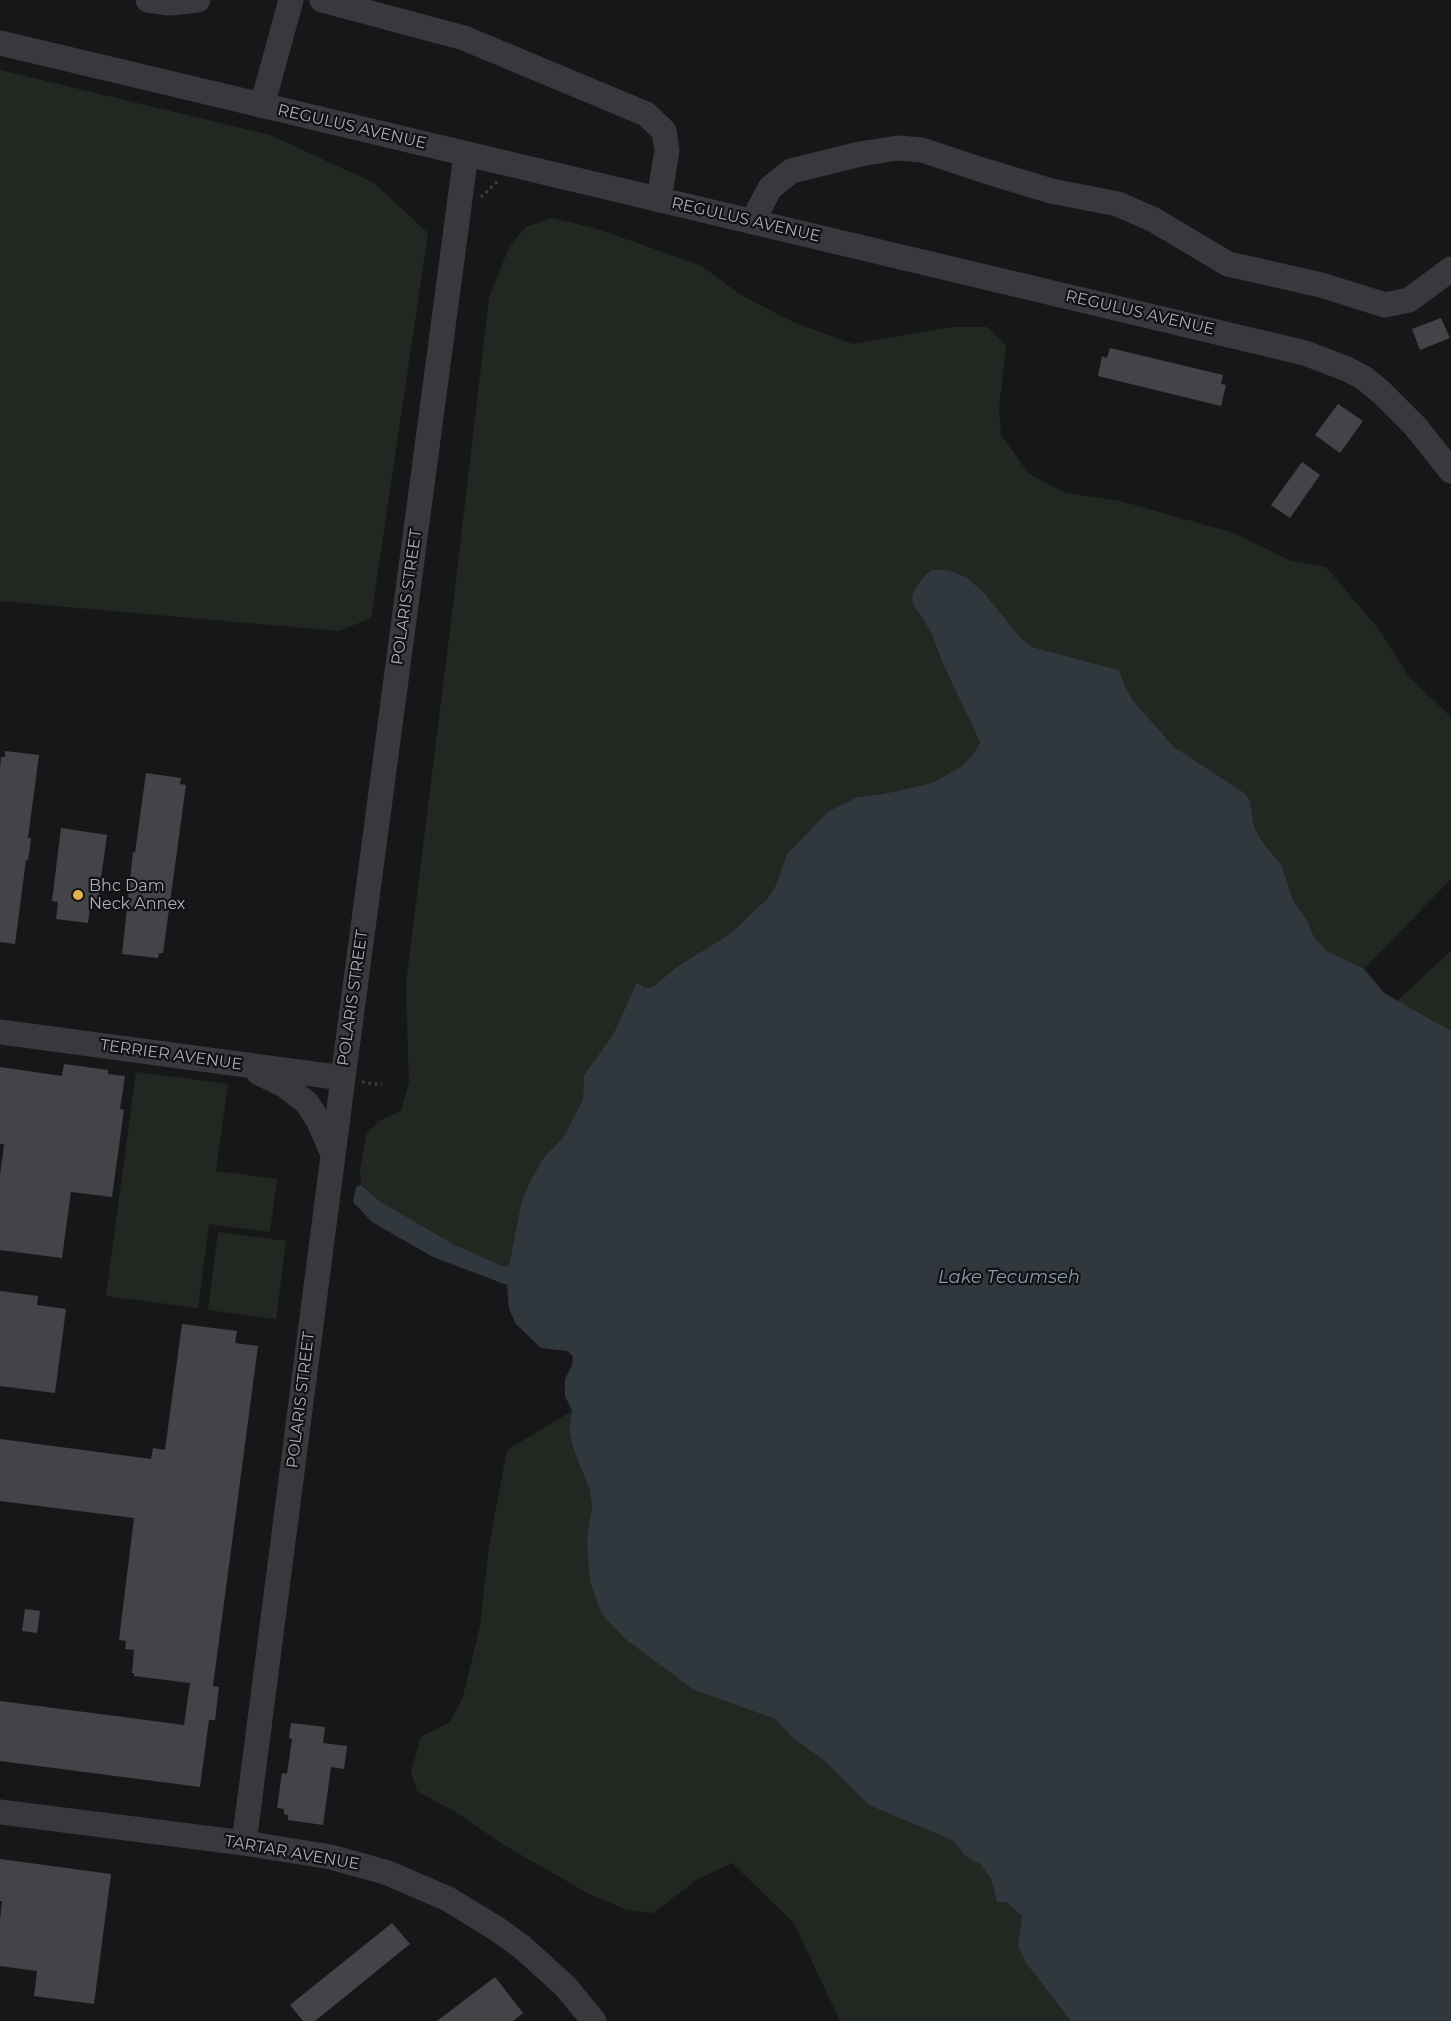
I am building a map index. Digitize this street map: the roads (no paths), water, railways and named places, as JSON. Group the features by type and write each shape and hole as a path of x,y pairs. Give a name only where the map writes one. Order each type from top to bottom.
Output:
{"street":[{"path":"148,0 170,3 198,0"},
{"path":"262,106 291,0"},
{"path":"322,0 464,38 646,114 657,122 664,131 667,150 659,200"},
{"name":"REGULUS AVENUE","path":"0,43 1274,344 1329,361 1364,378 1443,445 1451,471"},
{"path":"752,222 770,188 791,171 860,154 898,148 922,150 1051,191 1118,204 1154,220 1228,264 1321,284 1385,305 1410,300 1451,269"},
{"name":"POLARIS STREET","path":"244,1844 333,1154 350,1080 466,154"},
{"name":"TERRIER AVENUE","path":"0,1032 350,1080"},
{"path":"238,1064 284,1085 307,1104 318,1120 333,1154"},
{"name":"TARTAR AVENUE","path":"0,1812 331,1857 388,1873 448,1899 474,1914 522,1948 565,1986 594,2021"}],"water":[{"name":"Lake Tecumseh","path":"931,570 948,570 966,577 984,593 1019,636 1032,647 1119,670 1125,687 1134,702 1174,747 1246,794 1250,801 1254,826 1261,840 1282,866 1293,900 1308,922 1314,937 1327,951 1364,969 1384,993 1451,1031 1451,2021 1071,2021 1026,1963 1018,1947 1022,1916 1006,1902 997,1902 991,1879 981,1865 964,1855 954,1841 869,1805 826,1762 792,1737 775,1719 694,1690 624,1638 601,1613 590,1581 587,1539 592,1505 589,1488 573,1448 569,1429 572,1411 565,1396 565,1379 572,1365 573,1356 567,1351 541,1348 516,1324 509,1309 507,1285 433,1257 372,1222 353,1202 356,1187 361,1185 379,1201 455,1245 505,1267 509,1266 521,1204 530,1182 542,1160 564,1136 583,1099 584,1075 613,1035 637,982 645,988 653,987 678,966 730,934 767,899 776,885 787,854 829,811 858,797 883,794 932,783 962,766 974,753 980,742 943,664 931,632 913,604 912,596 915,589"}],"place":[{"name":"Bhc Dam Neck Annex","path":"78,895"}]}
